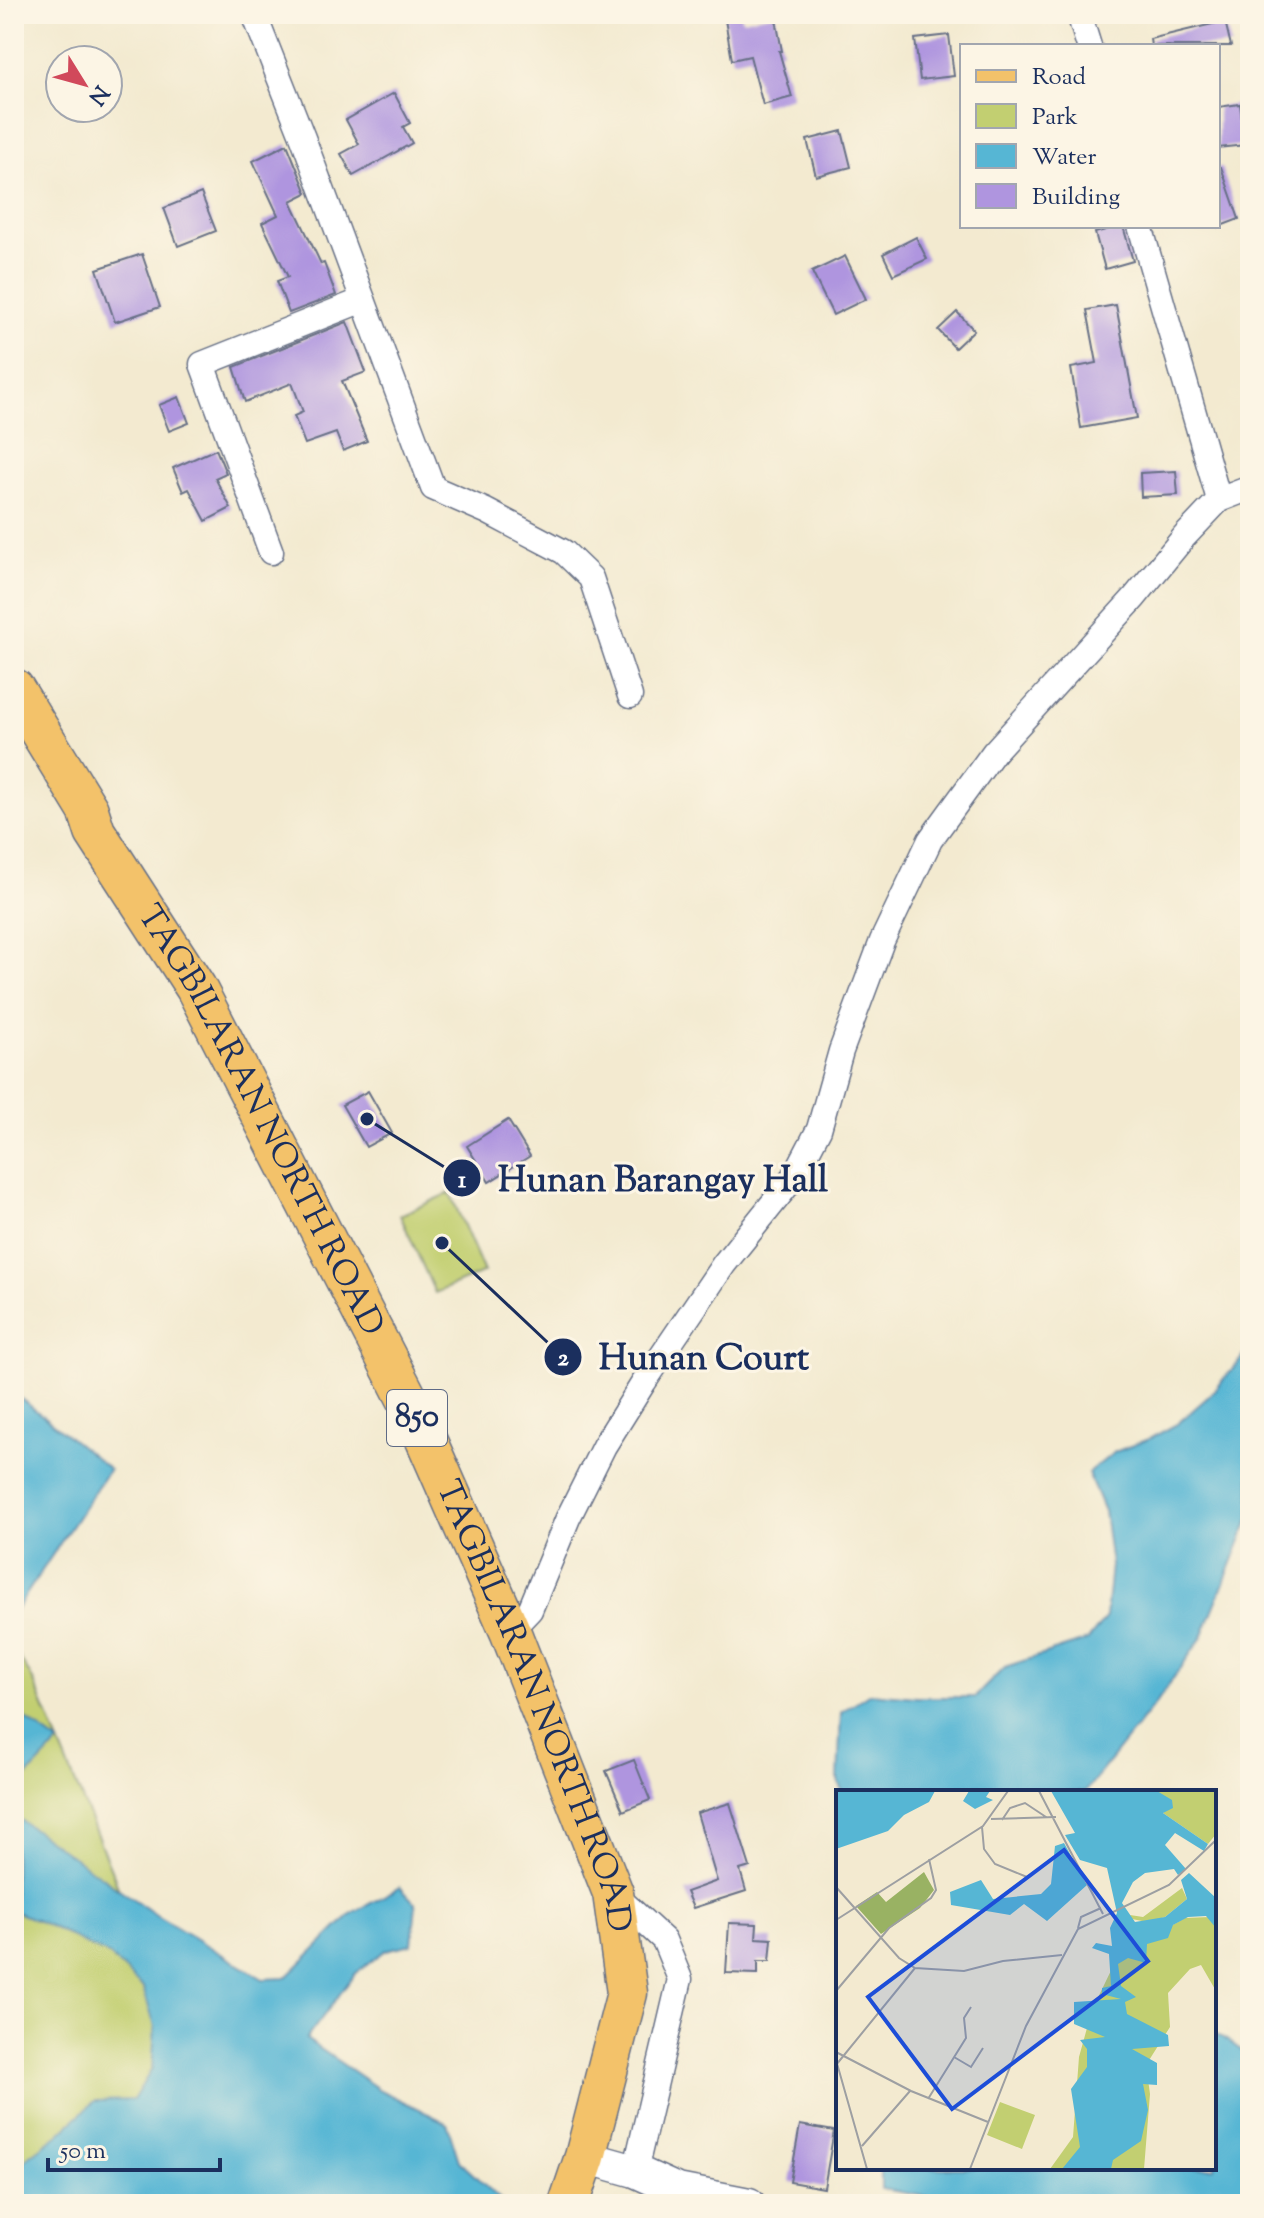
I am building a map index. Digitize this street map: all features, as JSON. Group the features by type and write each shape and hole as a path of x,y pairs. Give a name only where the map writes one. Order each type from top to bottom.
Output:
{"main road":[{"name":"TAGBILARAN NORTH ROAD","path":"14,689 88,810 95,832 196,988 413,1410 510,1631 613,1893 627,1993 585,2157 569,2204"}],"street":[{"path":"254,14 433,488 486,511 564,552 591,578 630,696"},
{"path":"1079,14 1088,44"},
{"path":"1141,228 1219,500"},
{"path":"271,552 202,364 363,300"},
{"path":"510,1631 530,1610 568,1518 604,1446 644,1382 724,1264 794,1177 819,1129 841,1051 882,941 930,840 994,752 1134,598 1184,537 1219,500 1250,488"},
{"path":"613,1893 664,1940 680,1979 635,2171"},
{"path":"585,2157 635,2171 677,2190 749,2204"}],"green space":[{"path":"450,1193 484,1272 435,1293 400,1215"},
{"path":"14,1649 34,1682 128,1911 200,2031 104,2182 14,2204"}],"water":[{"path":"1250,1349 1250,1518 1202,1637 1158,1700 1087,1790 841,1790 838,1780 841,1712 870,1693 975,1697 1005,1667 1088,1640 1106,1617 1111,1565 1104,1511 1088,1473 1115,1452 1177,1424 1209,1396"},
{"path":"14,1393 109,1469 14,1613"},
{"path":"15,1711 59,1743 15,1789 19,1819 156,1915 263,1979 286,1978 351,1914 400,1887 416,1904 412,1944 386,1950 355,1974 306,2039 380,2090 447,2123 459,2161 505,2204 14,2204 14,2175 27,2158 95,2101 133,2100 152,2069 155,2027 143,1988 111,1957 14,1911"},
{"path":"1216,2034 1250,2057 1250,2204 973,2204 881,2189 881,2170 1216,2170"}],"building":[{"path":"724,14 740,14 742,20 775,14 782,51 779,51 792,97 763,105 750,56 732,60"},
{"path":"1225,21 1231,46 1151,44 1150,39"},
{"path":"949,35 954,76 920,80 915,39"},
{"path":"394,93 410,123 403,127 412,143 353,176 341,154 359,144 346,120"},
{"path":"1240,104 1245,145 1220,148 1220,107"},
{"path":"842,131 851,167 816,176 807,140"},
{"path":"287,144 307,193 291,201 321,264 324,263 336,295 289,313 277,281 288,277 262,223 278,215 253,161"},
{"path":"1220,167 1221,167 1239,219 1220,226"},
{"path":"201,193 216,231 178,246 164,208"},
{"path":"1124,228 1133,261 1105,269 1095,233"},
{"path":"916,237 927,259 893,275 883,254"},
{"path":"142,254 160,307 115,322 97,269"},
{"path":"845,256 866,299 833,315 812,272"},
{"path":"1116,305 1137,418 1081,428 1071,368 1097,363 1087,310"},
{"path":"957,312 974,330 955,348 938,330"},
{"path":"347,322 366,372 342,381 367,441 343,451 336,433 305,444 294,416 303,412 292,383 245,402 234,367"},
{"path":"179,397 189,423 169,431 159,405"},
{"path":"216,449 226,473 215,478 231,508 206,521 189,489 183,492 173,468"},
{"path":"1176,471 1178,495 1141,497 1140,473"},
{"path":"368,1091 392,1133 366,1147 342,1105"},
{"path":"508,1120 530,1156 489,1182 467,1146"},
{"path":"634,1760 650,1800 623,1811 606,1771"},
{"path":"730,1803 750,1867 740,1870 746,1891 693,1908 686,1892 717,1881 697,1813"},
{"path":"729,1923 757,1924 756,1938 772,1939 770,1961 758,1961 758,1974 726,1973"},
{"path":"800,2125 834,2131 824,2188 790,2182"}],"place":[{"name":"Hunan Barangay Hall","path":"367,1119"},
{"name":"Hunan Court","path":"442,1243"}]}
